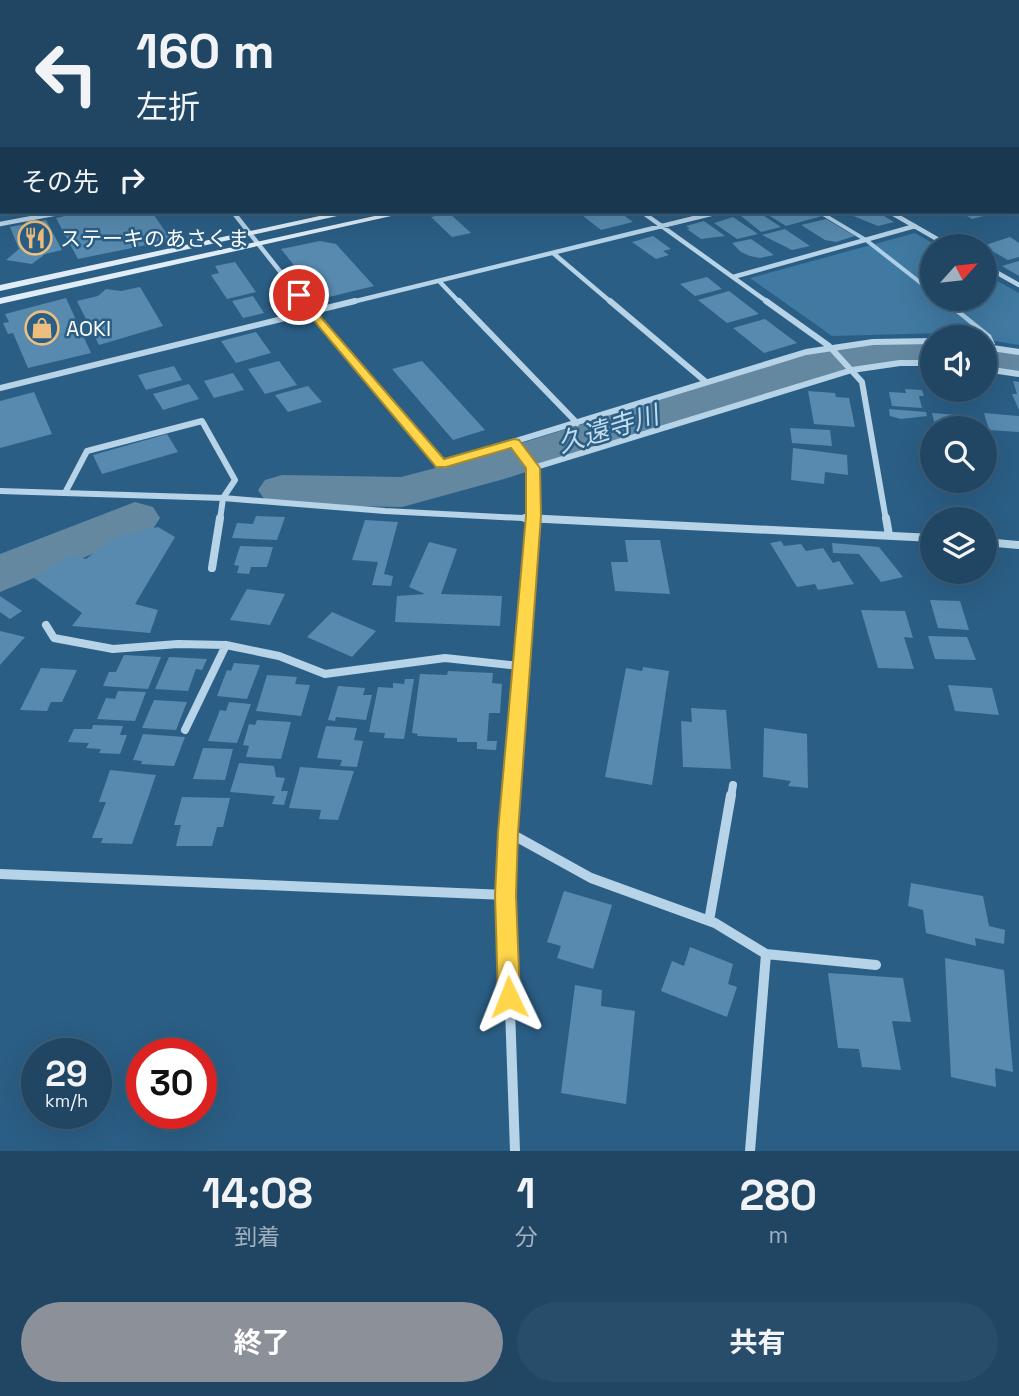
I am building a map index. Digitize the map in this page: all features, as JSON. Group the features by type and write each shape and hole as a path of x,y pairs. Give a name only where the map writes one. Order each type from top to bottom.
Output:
{"street":[{"path":"0,224 53,214"},
{"path":"235,214 312,312 441,464 516,445 577,422 829,346 920,340"},
{"path":"0,288 341,214"},
{"path":"0,301 395,214"},
{"path":"645,214 829,346 862,382 889,535"},
{"path":"0,388 711,214"},
{"path":"894,214 929,234"},
{"path":"733,277 915,226"},
{"path":"553,253 706,382"},
{"path":"998,273 1019,285"},
{"path":"439,281 577,422"},
{"path":"997,349 1019,352"},
{"path":"531,465 850,367 920,363"},
{"path":"997,371 1019,374"},
{"path":"66,491 87,451 202,421 235,480 223,498 212,568"},
{"path":"515,1151 506,895 508,832 533,516 531,465 516,445"},
{"path":"0,491 223,498 385,511 533,516 920,537"},
{"path":"997,543 1019,545"},
{"path":"46,625 54,638 113,649 178,644 226,646 279,656 325,674 445,658 520,666"},
{"path":"185,730 226,646"},
{"path":"709,921 733,785"},
{"path":"508,832 591,878 709,921 766,954 876,965"},
{"path":"0,874 506,895"},
{"path":"750,1151 766,954"}],"shaded area":[{"path":"915,233 920,236 920,312 998,312 998,281 1019,293 1019,345 997,342 997,325 920,325 920,334 832,336 750,278"}],"building":[{"path":"75,214 153,214 171,240 78,259 56,218"},
{"path":"450,214 471,233 452,237 431,217"},
{"path":"581,214 622,214 633,222 601,230"},
{"path":"761,214 781,227 761,232 740,215"},
{"path":"767,214 822,216 786,226"},
{"path":"848,214 880,214 894,222 878,226"},
{"path":"963,214 991,214 972,219"},
{"path":"733,217 758,234 737,239 714,223"},
{"path":"826,219 855,236 836,242 825,240 801,225"},
{"name":"ステーキのあさくま","path":"46,220 62,250 45,254 32,264 6,260 19,249 10,227"},
{"path":"704,221 725,236 701,239 687,229 690,229 686,226"},
{"path":"785,229 810,246 792,250 762,235"},
{"path":"653,236 671,249 663,251 669,255 656,259 632,242"},
{"path":"1010,237 1019,243 1019,257 1008,260 998,254 998,241"},
{"path":"751,239 774,255 760,258 750,256 732,243"},
{"path":"320,241 336,244 374,286 321,299 281,249"},
{"path":"1019,261 1019,276 1002,266"},
{"path":"235,262 256,292 227,299 211,275 219,273 215,266"},
{"path":"707,277 722,289 695,296 680,284"},
{"path":"140,287 163,326 99,345 77,301 98,296 106,289 121,291"},
{"path":"729,291 759,314 727,323 698,300"},
{"path":"253,296 264,313 243,318 232,301"},
{"name":"AOKI","path":"66,298 91,353 28,368 13,333 8,334 3,323 9,322 5,314"},
{"path":"765,319 797,343 764,353 733,328"},
{"path":"256,332 271,353 236,363 221,341"},
{"path":"279,361 297,385 265,394 248,369"},
{"path":"422,361 485,430 453,440 392,369"},
{"path":"174,366 182,380 146,390 138,375"},
{"path":"233,373 244,390 214,398 204,381"},
{"path":"1013,381 1019,382 1019,410 1012,394 1017,394"},
{"path":"189,384 199,399 163,410 153,394"},
{"path":"308,386 322,402 288,412 275,395"},
{"path":"905,389 920,390 922,408 892,406 889,392 906,393"},
{"path":"808,391 835,393 836,397 849,398 855,427 814,424"},
{"path":"34,392 52,434 0,448 0,401"},
{"path":"889,409 926,412 927,416 901,419 890,416"},
{"path":"932,413 970,416 933,416"},
{"path":"984,413 1019,416 1019,432 997,431 997,416 985,416"},
{"path":"790,428 830,430 832,446 792,443"},
{"path":"167,434 178,452 102,474 93,455"},
{"path":"793,448 847,455 848,475 825,472 824,484 791,480"},
{"path":"256,516 285,517 277,540 232,538 237,523 253,524"},
{"path":"365,520 398,522 384,574 393,576 391,586 372,585 378,562 352,560"},
{"path":"158,527 175,537 135,604 158,610 150,633 72,626 82,613 34,578 72,554 86,559 115,537"},
{"path":"625,540 660,540 670,594 615,591 611,562 628,562"},
{"path":"781,541 784,546 801,544 806,551 823,548 833,563 839,561 854,584 818,590 815,584 797,587 770,543"},
{"path":"429,542 457,549 441,594 502,596 500,626 395,622 397,596 425,594 409,587"},
{"path":"832,543 879,547 903,577 881,582 859,554 833,553"},
{"path":"240,546 273,547 267,567 251,567 249,574 237,573 239,566 234,565"},
{"path":"247,589 285,594 270,625 230,620"},
{"path":"0,596 22,611 10,619 0,612"},
{"path":"930,600 960,601 969,630 938,628"},
{"path":"861,610 905,611 913,638 904,637 914,669 878,668"},
{"path":"332,612 376,631 352,657 307,637"},
{"path":"0,631 25,637 0,665"},
{"path":"928,636 967,637 976,660 935,659"},
{"path":"124,655 161,657 148,689 103,686 109,672 116,672"},
{"path":"169,657 207,659 202,670 196,669 188,691 155,689"},
{"path":"234,663 260,665 247,699 217,696 227,670 231,671"},
{"path":"643,667 669,671 652,785 605,777 626,668 642,671"},
{"path":"41,668 77,670 62,702 51,702 47,711 20,710"},
{"path":"448,671 493,673 492,683 502,684 500,713 489,713 487,741 497,741 496,750 477,749 477,742 457,742 457,738 417,736 418,734 412,733 420,674 447,675"},
{"path":"267,675 297,677 295,684 310,685 301,716 256,711"},
{"path":"405,679 414,679 404,739 384,738 385,733 369,732 378,687 393,688 393,683 404,684"},
{"path":"948,685 992,688 999,715 955,711"},
{"path":"338,686 365,688 363,695 372,695 366,720 336,717 335,721 328,720"},
{"path":"118,691 146,692 135,721 97,719 106,698 115,699"},
{"path":"154,700 187,702 176,730 142,728"},
{"path":"229,702 251,704 237,743 208,741 220,710 226,711"},
{"path":"691,708 726,710 731,769 683,767 681,721 692,722"},
{"path":"257,720 291,722 281,759 246,757 249,746 243,745 249,724 255,725"},
{"path":"93,725 123,726 120,735 127,735 120,754 99,753 101,749 86,748 89,743 68,742 74,729 92,729"},
{"path":"326,726 357,728 354,740 363,741 357,767 340,766 342,760 317,758"},
{"path":"764,728 807,734 808,788 788,786 791,781 763,777"},
{"path":"143,734 185,737 174,766 141,764 142,761 133,760"},
{"path":"203,748 233,749 225,780 193,779"},
{"path":"239,763 274,766 276,777 285,778 281,791 288,791 284,805 272,804 275,796 230,792"},
{"path":"300,767 354,771 338,820 319,819 321,810 289,808"},
{"path":"110,770 156,775 132,844 101,843 103,838 92,838 106,802 99,802"},
{"path":"182,797 230,798 223,827 217,827 212,846 176,846 181,825 174,825"},
{"path":"911,883 983,896 989,926 1005,930 1004,944 975,938 976,946 926,933 923,910 908,906"},
{"path":"564,891 612,905 593,969 557,958 561,946 547,942"},
{"path":"690,947 733,964 728,984 737,987 727,1017 661,991 672,961 684,966"},
{"path":"945,958 1004,970 1013,1072 995,1068 996,1087 951,1077"},
{"path":"828,973 903,978 911,1022 892,1021 901,1070 862,1067 859,1049 838,1048"},
{"path":"575,985 602,990 601,1006 635,1011 626,1104 561,1093"}],"waterway":[{"path":"822,214 866,240 920,283"},
{"path":"959,312 975,325"},
{"name":"久遠寺川","path":"282,490 402,492 487,469 829,361 865,355 920,353"},
{"name":"久遠寺川","path":"997,359 1019,363"},
{"name":"久遠寺川","path":"0,574 135,518"}],"place":[{"name":"ステーキのあさくま","path":"35,238"},
{"name":"AOKI","path":"42,328"}],"route":[{"path":"299,295 441,464 514,443 533,468 533,516 508,832 506,895 509,997"}]}
